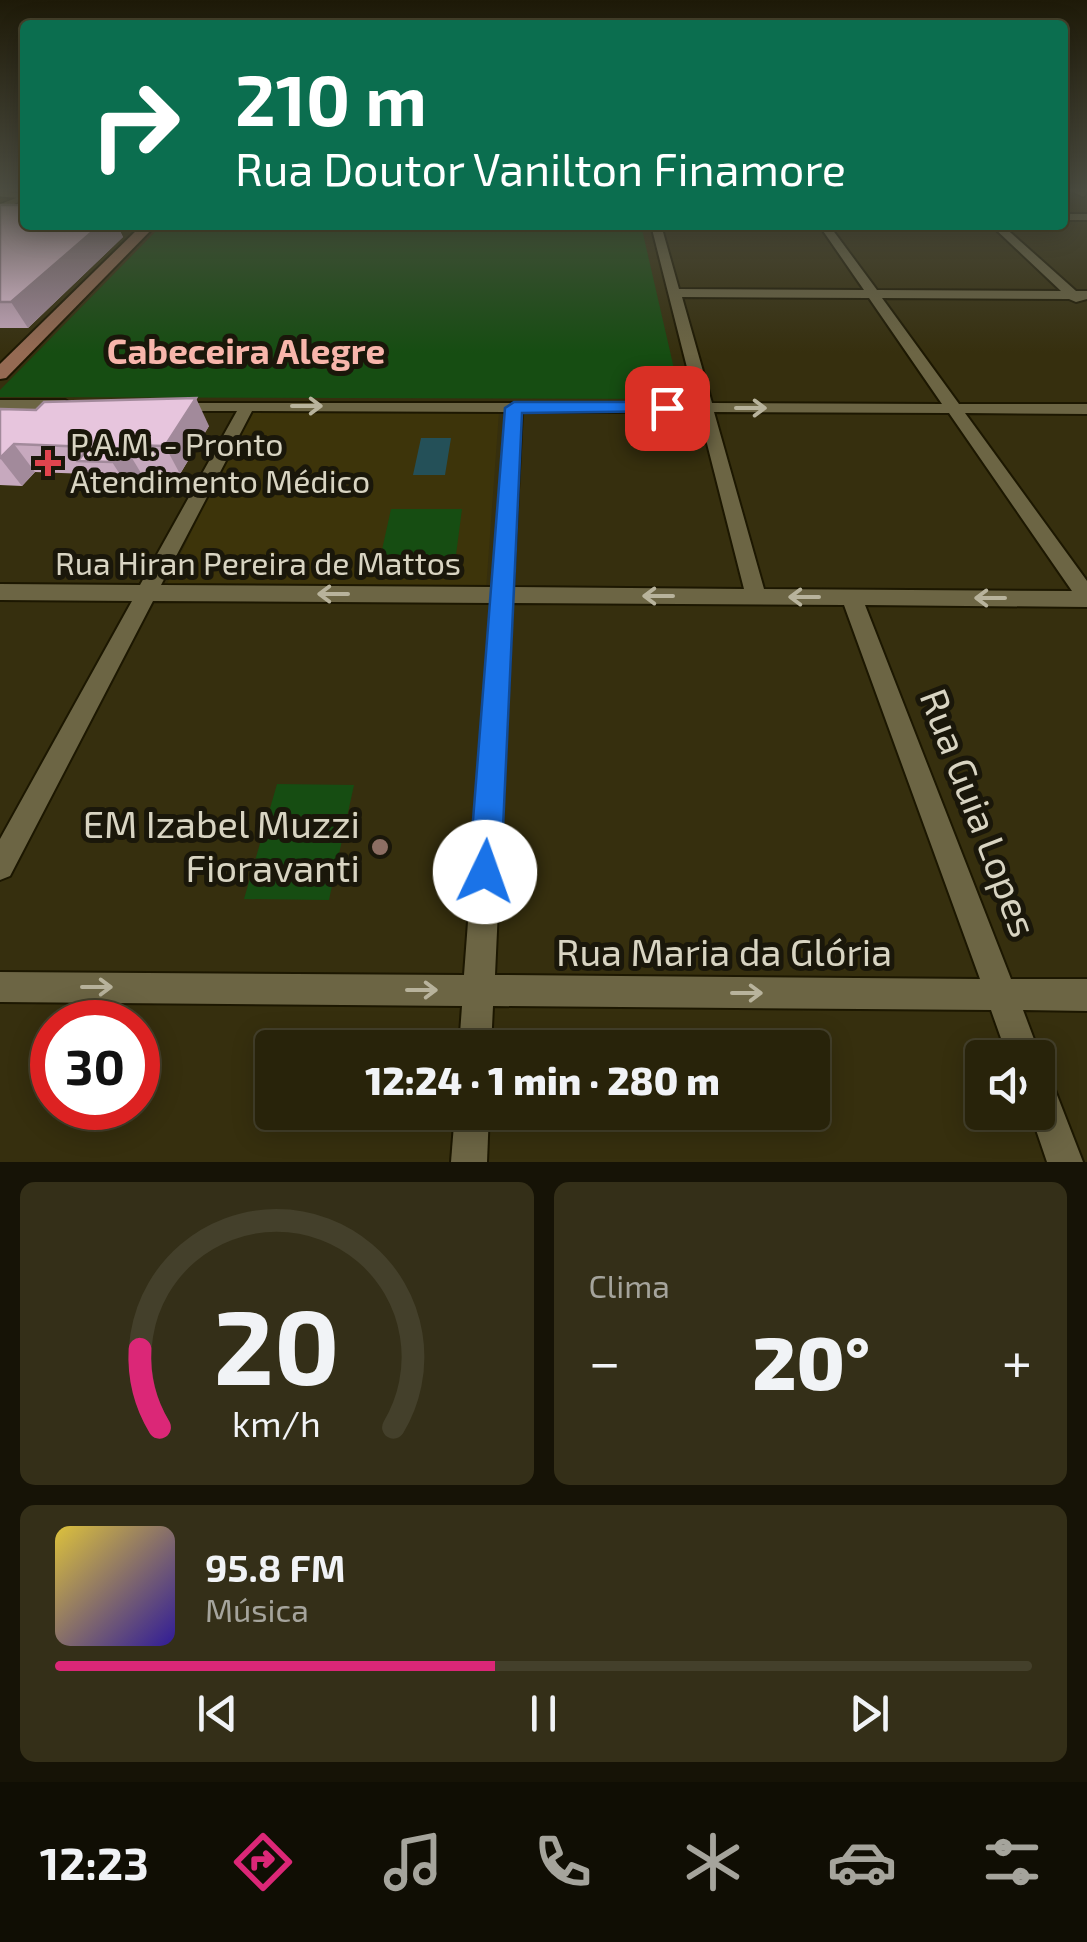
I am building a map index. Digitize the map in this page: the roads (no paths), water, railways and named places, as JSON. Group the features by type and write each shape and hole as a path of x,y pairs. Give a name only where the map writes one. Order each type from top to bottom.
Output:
{"street":[{"path":"0,374 129,245"},
{"path":"662,245 756,597"},
{"path":"839,245 1087,598"},
{"path":"1018,245 1087,308"},
{"path":"676,293 1087,295"},
{"path":"0,405 76,405"},
{"path":"152,406 1087,409"},
{"path":"0,866 247,406"},
{"path":"476,1030 514,408"},
{"name":"Rua Hiran Pereira de Mattos","path":"0,592 1087,598"},
{"name":"Rua Guia Lopes","path":"852,598 1018,1040"},
{"name":"Rua Maria da Glória","path":"0,987 1087,996"},
{"path":"470,1162 471,1130"},
{"path":"1054,1130 1066,1162"}],"water":[{"path":"421,438 451,438 445,475 413,475"}],"place":[{"name":"P.A.M. - Pronto Atendimento Médico","path":"48,463"},
{"name":"EM Izabel Muzzi Fioravanti","path":"380,847"}],"district":[{"name":"Cabeceira Alegre","path":"246,352"}]}
